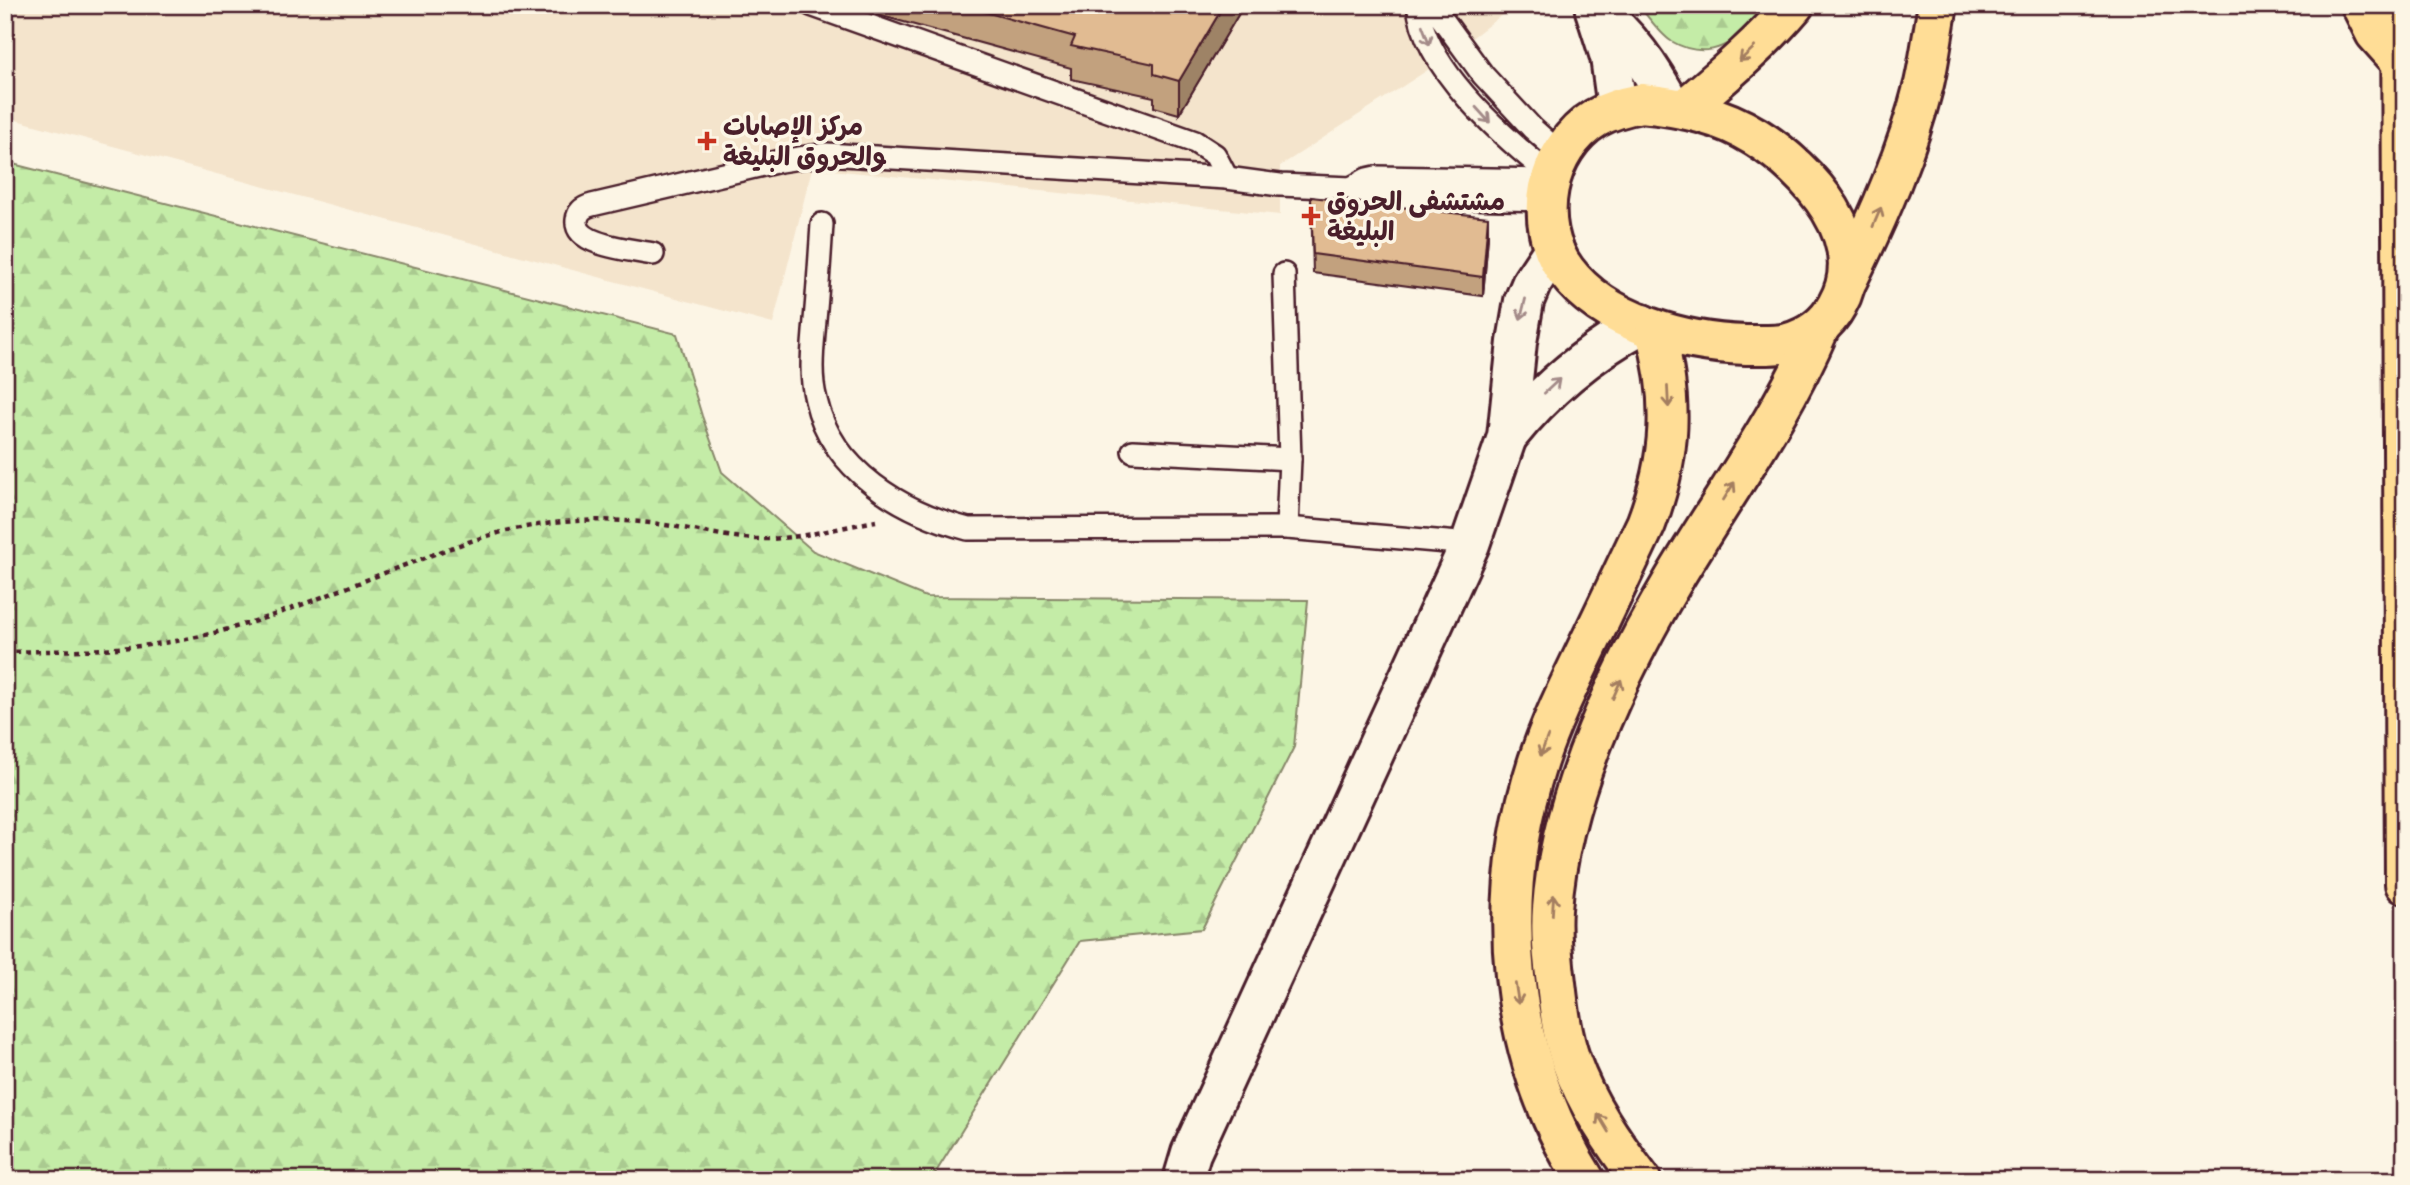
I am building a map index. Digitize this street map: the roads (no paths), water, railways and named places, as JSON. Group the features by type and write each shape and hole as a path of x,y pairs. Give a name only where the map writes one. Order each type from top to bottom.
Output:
{"highway":[{"path":"1678,107 1737,64 1771,32 1794,5"},
{"path":"1848,279 1846,240 1821,198 1802,174 1780,154 1755,136 1728,122 1678,107 1641,103 1617,108 1595,119 1576,135 1552,177 1547,225 1554,249 1565,270 1582,289 1604,305 1649,327 1711,343 1786,344 1804,337 1820,327 1833,313 1874,225 1911,127 1924,83 1938,5"},
{"path":"2361,5 2375,33 2402,63"},
{"path":"2401,5 2405,884"},
{"path":"1585,1180 1555,1125 1538,1083 1525,1035 1515,987 1511,937 1512,888 1518,839 1529,790 1549,731 1658,493 1665,461 1668,406 1664,362 1649,327"},
{"path":"1641,1180 1594,1108 1571,1062 1562,1025 1552,945 1552,911 1563,832 1575,788 1591,746 1648,626 1674,579 1781,408 1820,327"}],"street":[{"path":"1594,7 1635,47 1678,107"},
{"path":"1594,7 1610,57 1617,108"},
{"path":"1182,1171 1470,544 1507,438 1524,301 1532,282 1554,249"},
{"path":"1507,438 1538,400 1567,372 1591,354 1649,327"}],"lane":[{"path":"811,5 1195,142 1215,155 1227,178"},
{"path":"1418,5 1430,46 1464,94 1491,124 1552,177"},
{"path":"1432,5 1483,75 1533,129 1552,177"},
{"path":"653,254 590,240 579,232 579,214 587,206 780,161 827,154 1351,188 1376,177 1552,177"},
{"path":"822,224 812,370 816,400 823,423 854,467 874,485 918,513 968,529 1287,528 1470,544"},
{"path":"1284,274 1290,459 1287,528"},
{"path":"1133,451 1290,459"}],"place":[{"name":"مركز الإصابات والحروق البليغة","path":"707,141"},
{"name":"مشتشفى الحروق البليغة","path":"1311,216"}]}
